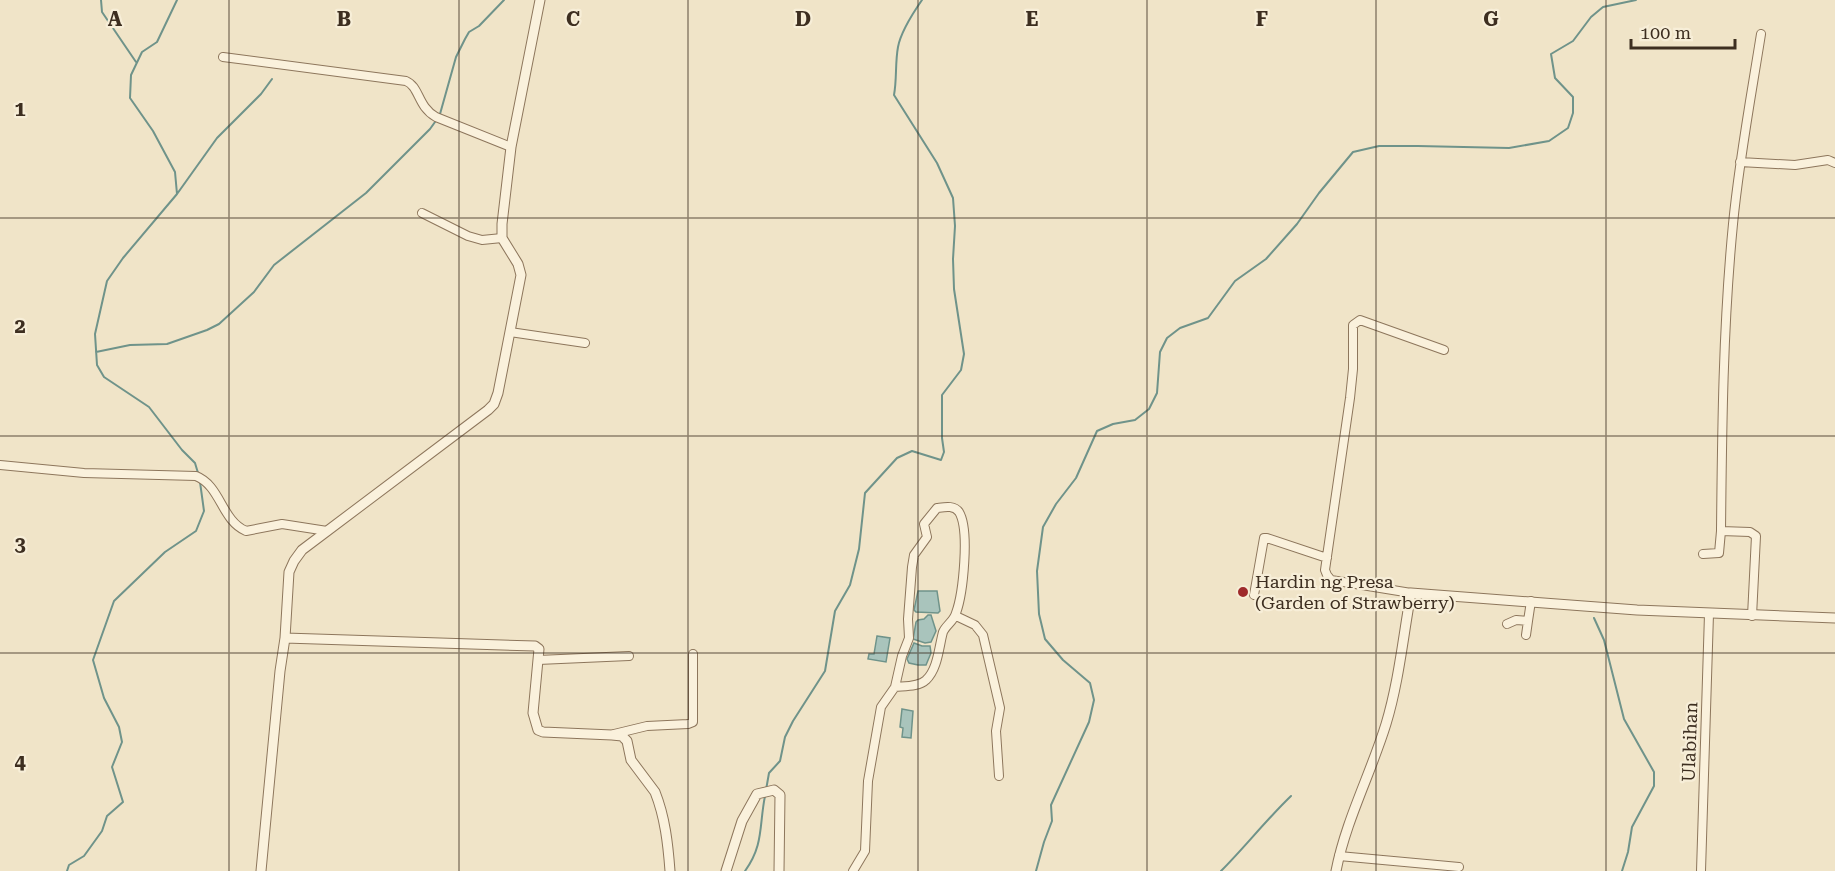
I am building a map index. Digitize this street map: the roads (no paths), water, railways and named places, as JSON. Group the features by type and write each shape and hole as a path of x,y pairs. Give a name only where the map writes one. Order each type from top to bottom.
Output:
{"street":[{"path":"261,871 285,638 289,572 294,561 302,550 488,410 494,404 498,393 521,274 518,264 502,238 511,147 540,0"},
{"path":"1703,554 1719,553 1725,321 1733,222 1740,162 1761,34"},
{"path":"223,57 406,81 413,85 427,112 511,147"},
{"path":"1740,162 1795,165 1828,160 1835,163"},
{"path":"422,213 468,236 482,240 502,238"},
{"path":"1444,350 1360,320 1353,325 1353,369 1350,398 1327,558 1326,570 1331,580 1411,593 1709,614 1835,618"},
{"path":"510,332 585,343"},
{"path":"0,465 84,473 196,476 207,481 233,522 246,531 282,524 327,531"},
{"path":"853,871 865,851 868,781 881,706 895,687 902,656 909,639 908,619 914,555 927,537 924,524 937,508 952,507 958,511 962,522 965,556 956,616 944,630 939,655 926,680 915,685 895,687"},
{"path":"1721,531 1750,532 1756,536 1752,616"},
{"path":"1254,595 1264,538 1268,537 1327,558"},
{"path":"1335,871 1386,724 1398,678 1411,593"},
{"path":"1526,635 1531,601"},
{"name":"Ulabihan","path":"1701,871 1709,614"},
{"path":"956,616 975,625 983,635 1000,708 996,730 999,776"},
{"path":"1507,624 1516,620 1528,621"},
{"path":"285,638 536,646 539,649 533,713 538,730 622,736 627,741 631,759 655,792 666,831 670,871"},
{"path":"612,735 647,726 693,722 693,654"},
{"path":"538,660 629,656"},
{"path":"726,871 742,821 757,794 774,790 780,795 779,871"},
{"path":"1339,856 1459,867"}],"water":[{"path":"918,591 937,591 940,611 938,613 914,610"},
{"path":"931,615 936,631 931,642 925,643 913,639 916,622"},
{"path":"877,636 890,638 886,662 868,659 869,654 874,654"},
{"path":"914,643 930,646 931,653 926,665 909,663 907,659"},
{"path":"902,709 913,711 911,738 902,737 903,728 900,727"}],"waterway":[{"path":"101,0 102,12 136,62"},
{"path":"177,0 157,42 142,52 131,75 130,98 153,131 175,172 177,194 123,258 107,281 95,334 97,365 104,377 149,407 195,463 198,473"},
{"path":"440,114 456,57 465,39 469,32 479,26 504,0"},
{"path":"766,790 769,773 780,761 785,737 825,671 835,611 850,585 859,549 865,493 897,458 912,451 941,460 944,452 942,395 961,370 964,354 954,289 953,198 937,163 894,95 900,41 908,22 922,0"},
{"path":"1036,871 1052,821 1051,805 1089,722 1094,700 1090,683 1063,660 1045,639 1039,614 1037,571 1043,527 1056,504 1076,478 1097,431 1113,424 1135,420 1149,409 1157,393 1160,352 1167,338 1180,328 1208,318 1235,281 1266,259 1297,224 1353,152 1379,146 1509,148 1549,141 1568,128 1573,113 1573,97 1555,78 1551,54 1573,41 1591,17 1603,7 1636,0"},
{"path":"177,194 217,138 261,94 272,79"},
{"path":"96,352 130,345 167,344 219,324 254,292 274,265 366,193 435,122"},
{"path":"67,871 69,865 84,856 102,831 107,816 123,802 112,767 122,742 119,727 104,698 93,660 114,601 165,552 196,531 204,511 200,482"},
{"path":"1594,618 1604,640 1624,719 1654,772 1654,786 1632,827 1622,871"},
{"path":"745,871 758,843 765,796"},
{"path":"1221,871 1291,796"}],"place":[{"name":"Hardin ng Presa (Garden of Strawberry)","path":"1243,592"}]}
